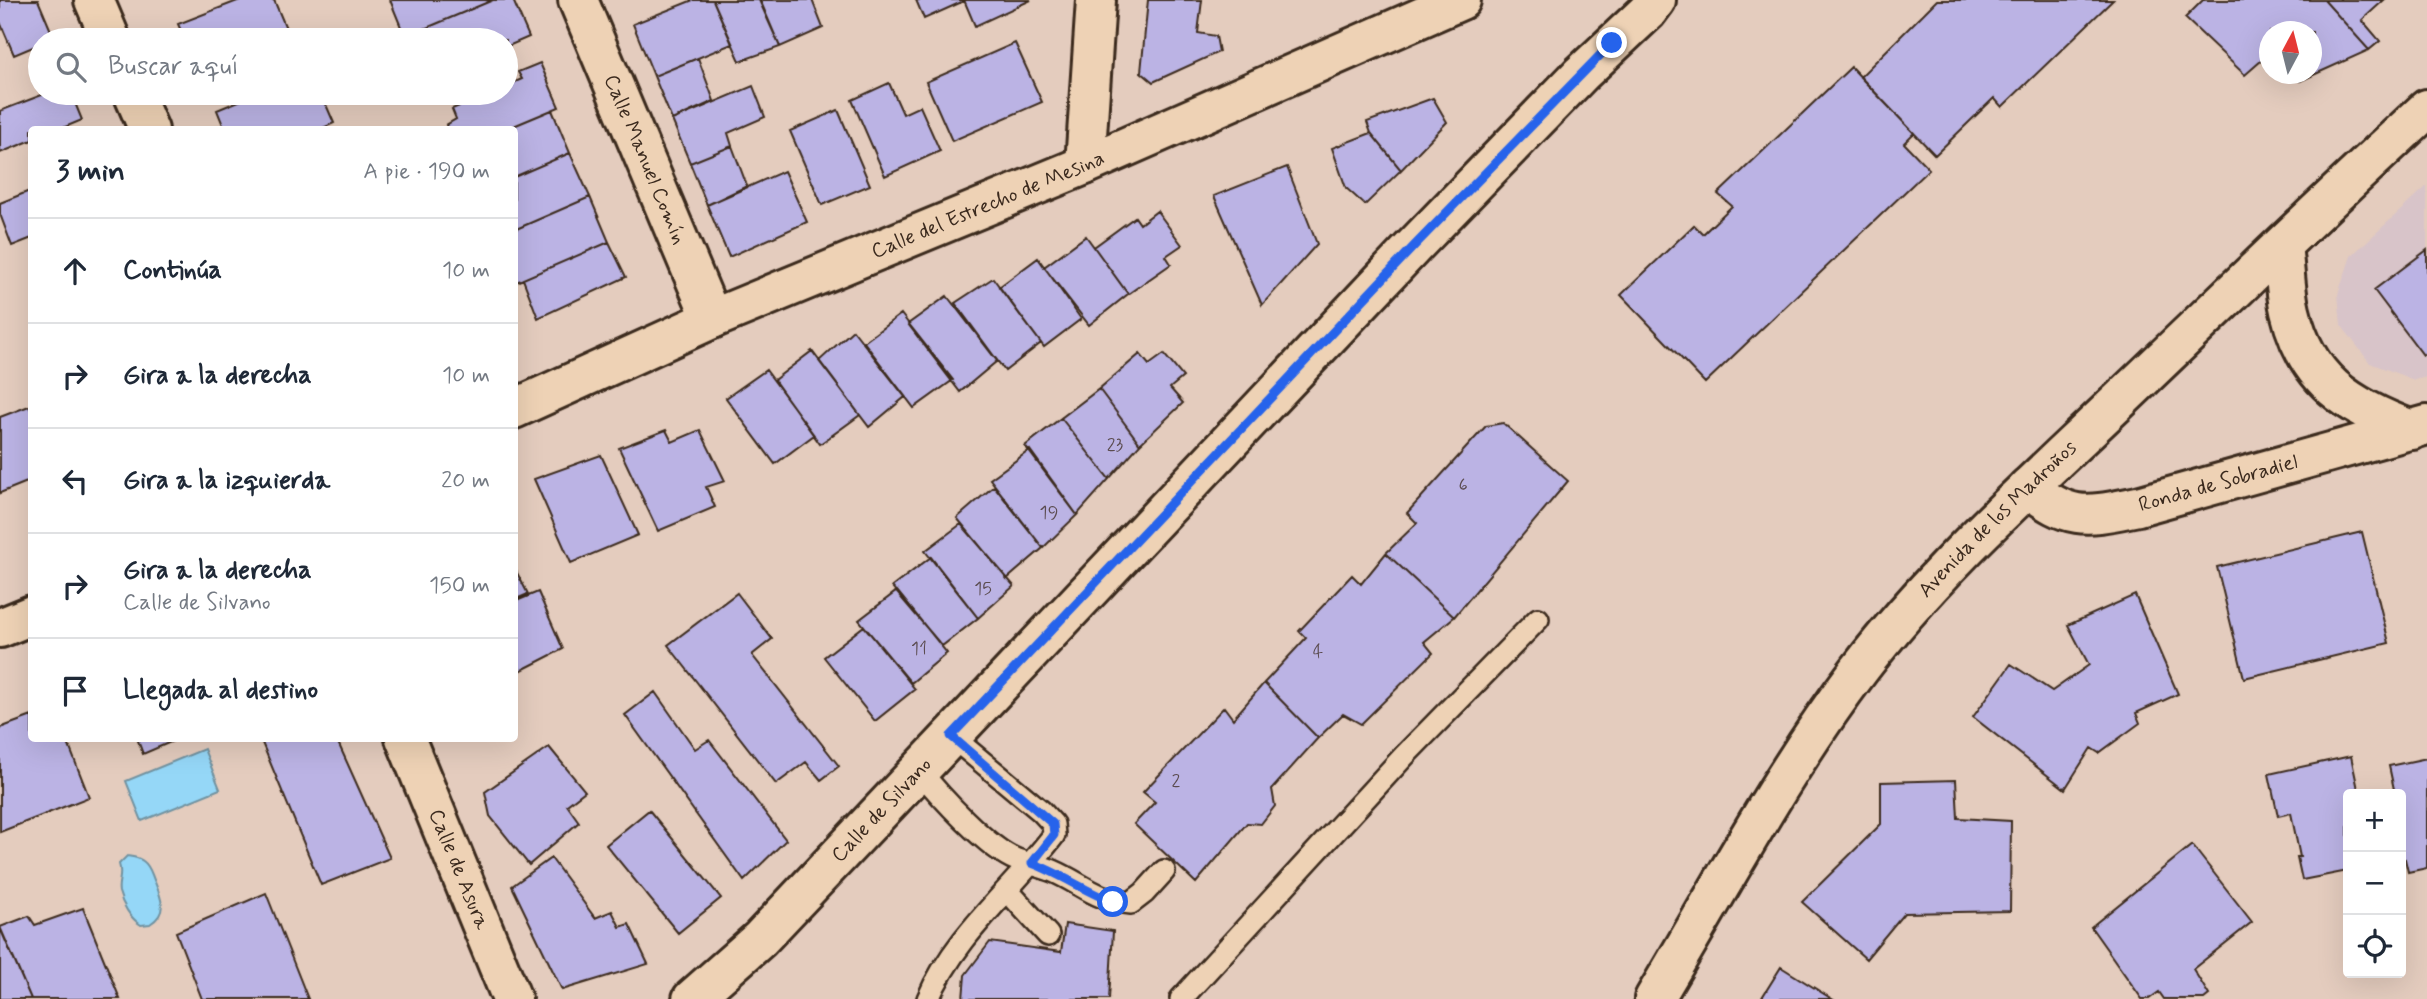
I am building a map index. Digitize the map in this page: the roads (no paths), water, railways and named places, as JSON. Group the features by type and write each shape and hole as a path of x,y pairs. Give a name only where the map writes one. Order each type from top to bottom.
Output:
{"street":[{"path":"94,0 106,28"},
{"name":"Calle Manuel Comín","path":"578,0 712,319"},
{"path":"1085,164 1096,0"},
{"name":"Calle del Estrecho de Mesina","path":"518,407 712,319 1085,164 1461,0"},
{"name":"Calle de Silvano","path":"692,999 760,939 1405,255 1652,3"},
{"path":"138,105 147,126"},
{"name":"Avenida de los Madroños","path":"1654,999 1805,746 1859,670 1921,595 2028,487 2427,109"},
{"name":"Ronda de Sobradiel","path":"2282,246 2290,312 2310,364 2347,400 2382,419 2420,428"},
{"name":"Ronda de Sobradiel","path":"2028,487 2064,511 2089,515 2138,506 2420,428"},
{"path":"0,628 28,617"},
{"name":"Calle de Asura","path":"407,742 512,999"}],"lane":[{"path":"1181,999 1404,756 1538,619"},
{"path":"928,999 957,949 1054,835 1053,824 951,736"},
{"path":"919,770 939,795 983,837 1016,860 1055,872 1086,891 1113,902 1131,903 1164,871"},
{"path":"1007,890 1048,935"}],"water":[{"path":"204,749 220,789 142,821 126,781"},
{"path":"127,856 139,859 147,865 159,892 162,904 160,915 150,924 141,925 137,922 120,897 119,864"}]}
